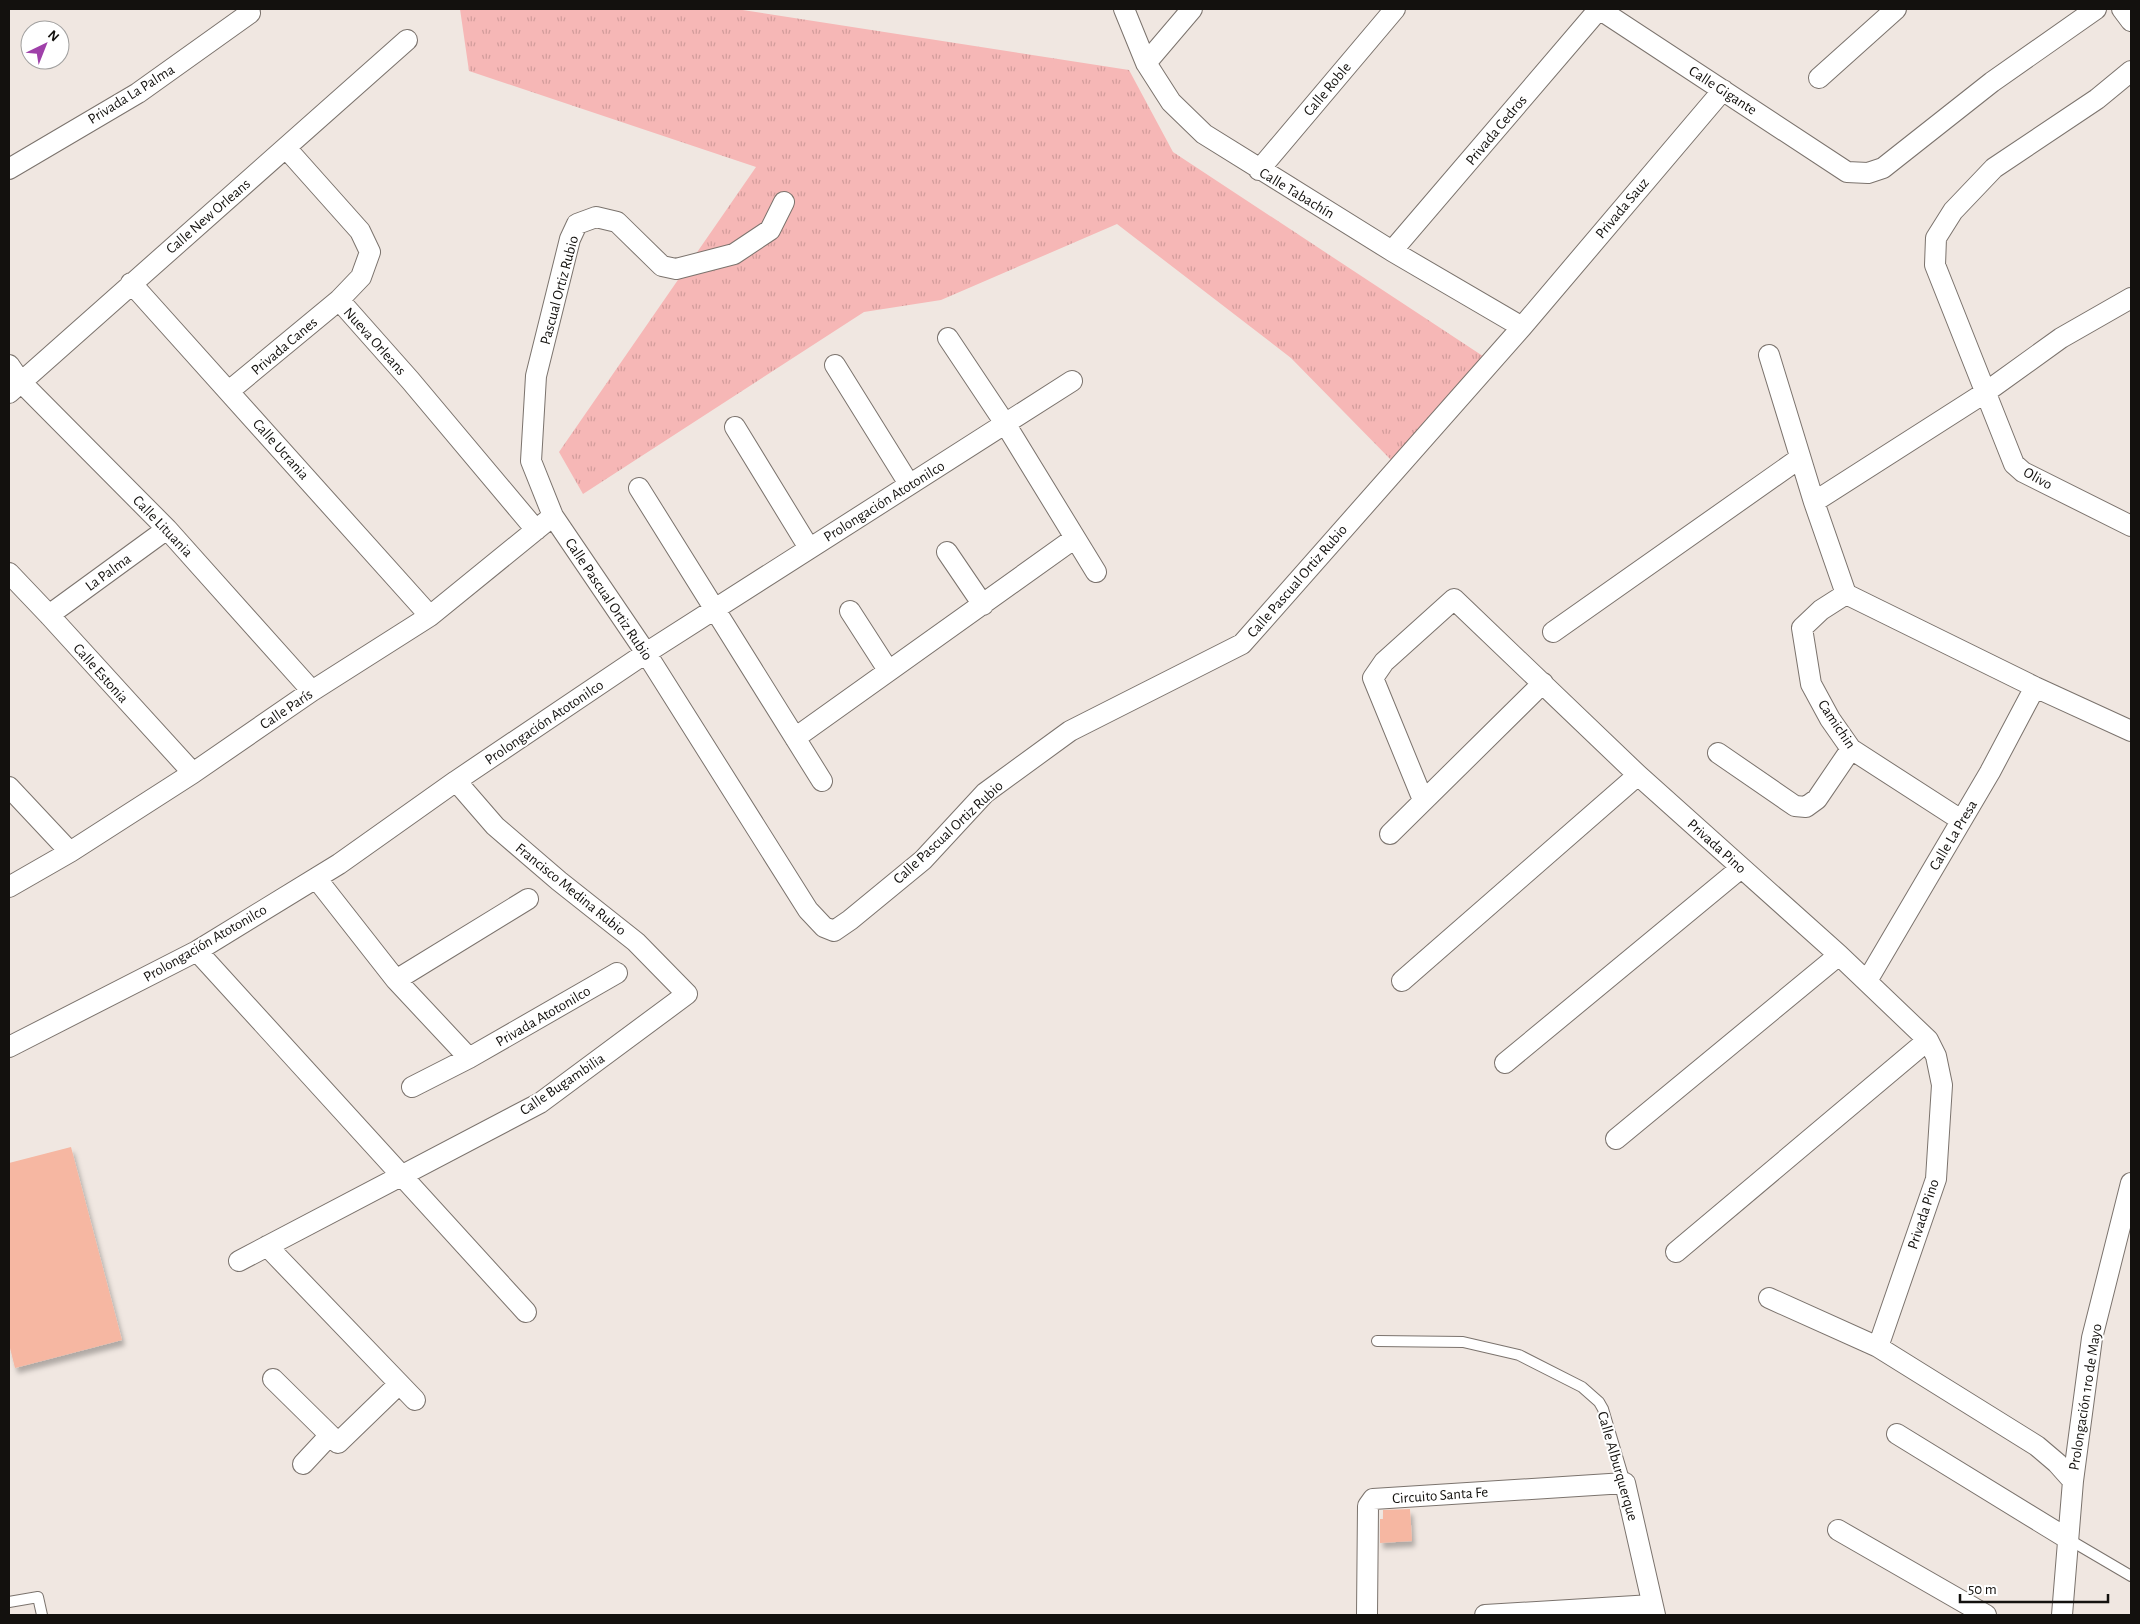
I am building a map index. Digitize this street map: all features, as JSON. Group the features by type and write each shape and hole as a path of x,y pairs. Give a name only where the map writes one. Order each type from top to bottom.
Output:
{"street":[{"name":"Calle Tabachín","path":"1124,9 1146,63 1171,102 1204,134 1259,170 1392,251 1522,327"},
{"path":"1146,63 1192,9"},
{"name":"Calle Roble","path":"1259,170 1395,9"},
{"name":"Calle Gigante","path":"1599,9 1847,172 1868,173 1884,168 1992,82 2096,9"},
{"name":"Privada Cedros","path":"1392,251 1599,9"},
{"path":"1819,78 1896,9"},
{"path":"2122,9 2131,21"},
{"name":"Privada La Palma","path":"9,169 138,93 250,12"},
{"name":"Calle New Orleans","path":"13,380 131,284 407,40"},
{"name":"Olivo","path":"2131,71 2097,100 1994,168 1954,212 1936,238 1935,265 2014,464 2023,472 2131,526"},
{"name":"Privada Sauz","path":"1522,327 1722,90"},
{"name":"Nueva Orleans","path":"286,148 360,231 370,252 361,277 339,300 410,380 536,530"},
{"name":"Pascual Ortiz Rubio","path":"554,516 531,462 536,376 570,239 577,224 596,217 617,222 662,266 676,269 734,254 770,230 784,202"},
{"name":"Calle Ucrania","path":"131,284 430,616"},
{"path":"1814,502 1986,392 2061,338 2131,298"},
{"name":"Privada Canes","path":"229,392 339,300"},
{"name":"Calle Pascual Ortiz Rubio","path":"554,516 646,653 808,910 824,927 834,931 923,860 985,793 1070,731 1242,644 1522,327"},
{"path":"948,338 1006,425 1096,572"},
{"path":"1769,354 1814,502 1846,594 2131,732"},
{"path":"835,365 909,484"},
{"name":"Calle Lituania","path":"13,380 167,529 312,691"},
{"name":"Prolongación Atotonilco","path":"9,1047 197,951 316,878 646,653 909,484 1006,425 1072,381"},
{"path":"735,427 809,548"},
{"path":"1553,632 1800,458"},
{"path":"639,488 822,782"},
{"name":"Calle París","path":"9,887 70,852 193,773 312,691 430,616 554,516"},
{"name":"La Palma","path":"49,615 167,529"},
{"path":"796,738 888,670 983,605 1075,538"},
{"path":"947,552 983,605"},
{"name":"Calle Estonia","path":"9,573 193,773"},
{"name":"Camichin","path":"1846,594 1821,610 1802,628 1811,684 1830,719 1851,749 1961,820"},
{"name":"Privada Pino","path":"1423,800 1373,678 1384,662 1454,599 1638,775 1839,955 1928,1040 1936,1056 1942,1085 1936,1179 1878,1347"},
{"path":"850,611 888,670"},
{"path":"1390,834 1543,683"},
{"name":"Calle La Presa","path":"1867,981 1995,764 2035,687"},
{"path":"1718,753 1794,806 1806,807 1818,799 1851,749"},
{"path":"1402,981 1638,775"},
{"name":"Francisco Medina Rubio","path":"456,781 494,826 636,942 687,994"},
{"path":"9,787 70,852"},
{"path":"1505,1063 1741,868"},
{"path":"316,878 396,980 470,1058"},
{"path":"396,980 528,899"},
{"path":"197,951 526,1312"},
{"path":"1616,1140 1839,955"},
{"name":"Privada Atotonilco","path":"412,1087 470,1058 617,973"},
{"name":"Calle Bugambilia","path":"239,1261 540,1103 687,994"},
{"path":"1676,1252 1928,1040"},
{"name":"Prolongación 1ro de Mayo","path":"2062,1615 2073,1481 2092,1338 2131,1183"},
{"path":"267,1246 415,1400"},
{"path":"1768,1298 1878,1347 2037,1446 2073,1481"},
{"path":"273,1379 338,1443 399,1384"},
{"path":"1897,1434 2068,1539"},
{"path":"303,1464 330,1435"},
{"name":"Calle Alburquerque","path":"1625,1483 1653,1610"},
{"name":"Circuito Santa Fe","path":"1367,1615 1368,1506 1373,1499 1625,1483"},
{"path":"1838,1530 1986,1615"},
{"path":"1485,1615 1653,1610"}],"lane":[{"name":"Calle Alburquerque","path":"1377,1341 1463,1342 1518,1355 1582,1387 1599,1402 1603,1409 1625,1483"},
{"path":"2068,1539 2131,1576"},
{"path":"9,1602 38,1597 42,1615"}],"green space":[{"path":"460,9 736,9 1129,70 1173,152 1498,366 1394,463 1291,358 1117,224 941,300 864,312 583,494 559,452 756,167 469,71"}],"building":[{"path":"71,1147 122,1340 15,1368 9,1344 9,1163"},
{"path":"1410,1509 1412,1541 1380,1543 1380,1519 1383,1519 1383,1510"}]}
